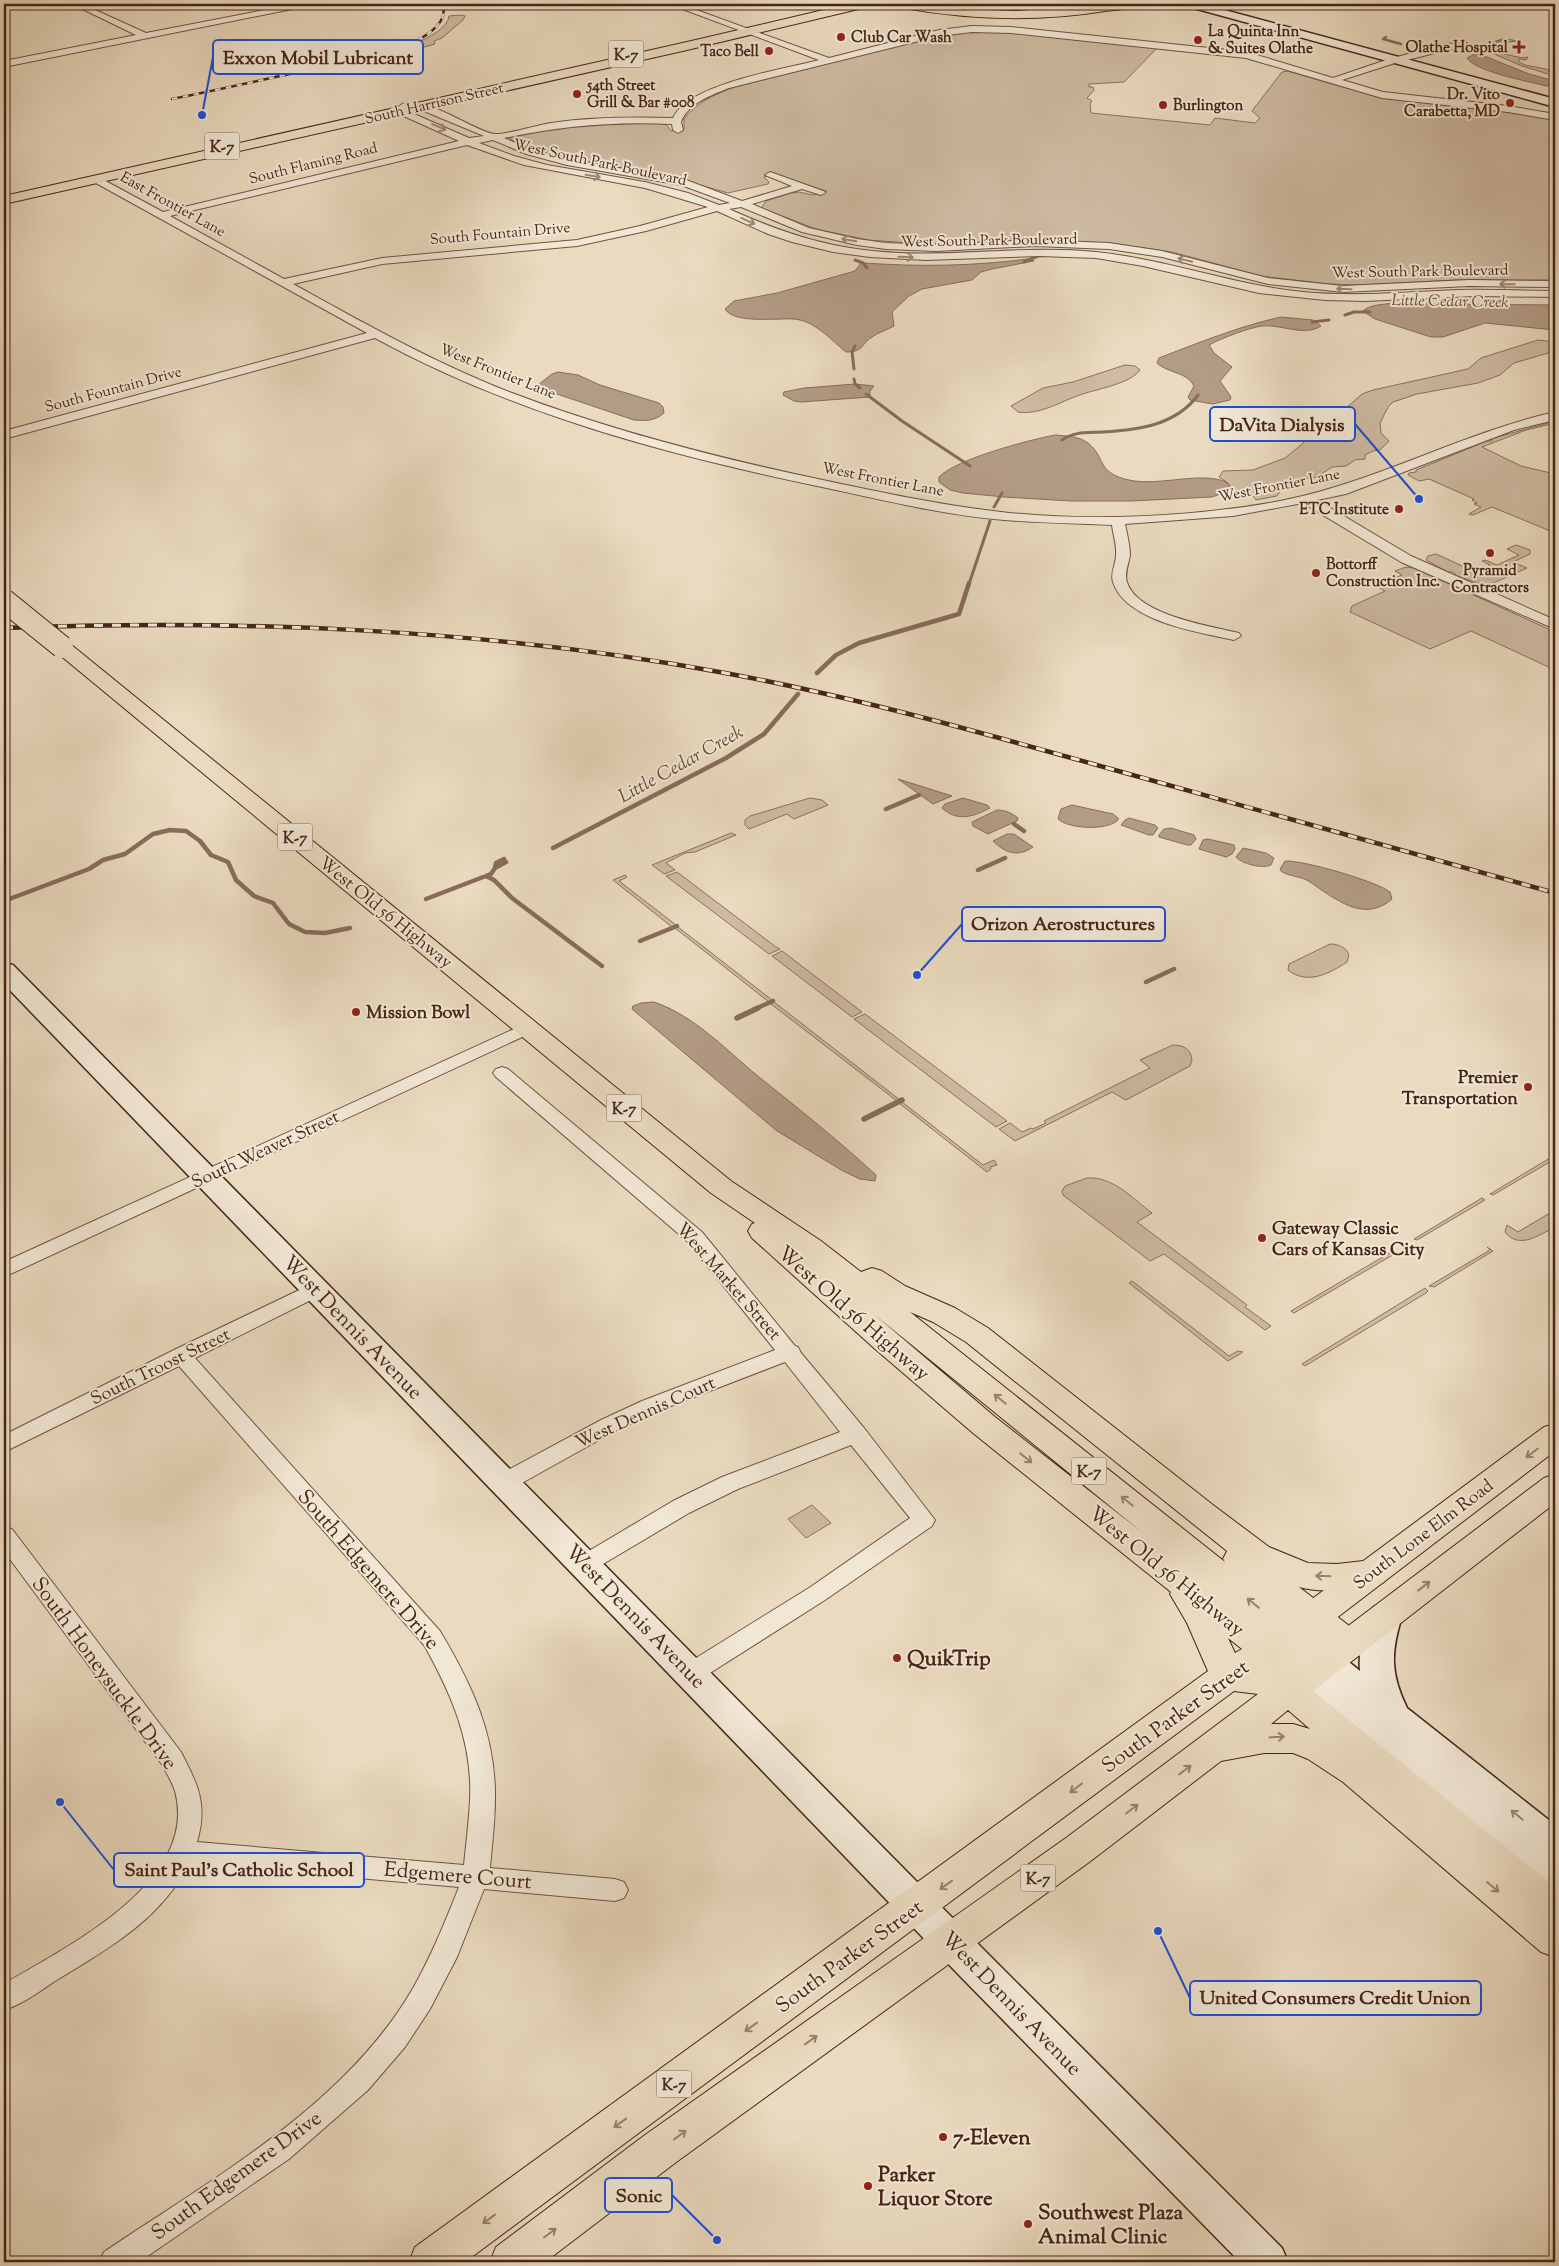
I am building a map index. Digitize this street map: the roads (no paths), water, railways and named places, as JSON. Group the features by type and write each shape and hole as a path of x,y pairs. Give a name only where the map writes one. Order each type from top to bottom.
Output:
{"main road":[{"name":"South Harrison Street","path":"4,193 402,108 422,106 840,6 863,4"},
{"path":"840,6 912,4 962,10 1008,12 1062,10 1108,4"},
{"path":"912,4 964,13 1023,15 1081,12 1128,4"},
{"path":"1178,4 1192,4 1555,96"},
{"path":"1214,4 1555,103"},
{"name":"South Harrison Street","path":"4,200 748,28"},
{"name":"West Old 56 Highway","path":"4,600 721,1187 811,1248 1291,1634 1317,1669 1555,1882"},
{"name":"West Dennis Avenue","path":"4,970 692,1673 949,1940 1268,2262"},
{"path":"721,1187 794,1224 895,1293 944,1315 977,1335 1257,1556 1305,1576 1337,1577 1372,1573"},
{"name":"West Old 56 Highway","path":"721,1187 765,1235 984,1425 1177,1578 1291,1634"},
{"path":"828,1291 887,1308"},
{"name":"South Lone Elm Road","path":"1291,1634 1555,1435"},
{"path":"1228,1676 1259,1680 1317,1669 1555,1486"},
{"name":"K-7","path":"1177,1578 1202,1618 1228,1676"},
{"path":"1386,1616 1377,1644 1376,1664 1379,1686 1394,1717"},
{"path":"1291,1634 1317,1669 1555,1909"},
{"name":"South Parker Street","path":"430,2262 918,1906 1228,1676 1291,1634"},
{"name":"West Old 56 Highway","path":"1317,1669 1394,1717 1555,1846"},
{"name":"K-7","path":"511,2262 660,2149 949,1940 1079,1849 1317,1669"},
{"path":"1212,1749 1262,1737 1286,1736 1308,1742 1325,1750 1356,1771 1555,1940"}],"street":[{"path":"76,4 145,36"},
{"path":"4,64 307,4"},
{"path":"673,4 841,56"},
{"path":"686,4 827,60"},
{"path":"470,141 496,138 548,126 590,122 677,122 694,102 721,88 841,56 946,32 1000,29 1241,54 1391,97 1494,107 1555,116"},
{"path":"1331,81 1412,60"},
{"path":"1342,84 1412,60"},
{"name":"West South Park Boulevard","path":"422,106 529,152 683,182 806,230 831,237 886,246 936,248 1049,243 1114,252 1251,288 1317,292 1374,299 1471,293 1555,294"},
{"name":"West South Park Boulevard","path":"402,108 470,141 525,163 662,188 796,240 871,254 944,257 1047,252 1114,252"},
{"path":"470,141 484,134 530,123 582,117 634,114 677,122"},
{"name":"South Flaming Road","path":"162,215 470,141"},
{"path":"770,175 821,192"},
{"name":"East Frontier Lane","path":"97,180 236,255"},
{"name":"South Fountain Drive","path":"717,208 730,200 787,181"},
{"name":"South Fountain Drive","path":"285,282 382,261 578,243 642,230 717,208 742,204 801,186"},
{"name":"West Frontier Lane","path":"236,255 402,348 506,395 630,438 744,467 900,500 1004,516 1118,520 1176,518 1232,512 1307,500 1359,485 1510,427 1555,416"},
{"name":"West South Park Boulevard","path":"1317,292 1469,283 1555,284"},
{"name":"South Fountain Drive","path":"4,435 376,334"},
{"path":"1307,500 1375,542 1406,558 1555,625"},
{"path":"1118,520 1123,554 1119,579 1126,595 1144,609 1156,614 1234,636"},
{"name":"South Weaver Street","path":"4,1270 527,1028"},
{"name":"West Market Street","path":"502,1073 696,1237 791,1352 924,1520"},
{"name":"South Troost Street","path":"4,1444 316,1289"},
{"name":"West Dennis Court","path":"505,1482 609,1425 650,1406 791,1352"},
{"name":"South Edgemere Drive","path":"114,2262 279,2150 358,2080 395,2038 420,2000 444,1957 476,1876 483,1799 480,1752 467,1705 454,1676 425,1631 180,1355"},
{"path":"585,1564 681,1507 730,1482 856,1434"},
{"path":"692,1673 817,1594 924,1520"},
{"name":"South Honeysuckle Drive","path":"4,1535 172,1760 187,1790 189,1813 188,1830 181,1851 172,1871 156,1895 132,1918 4,1998"},
{"name":"Edgemere Court","path":"181,1851 476,1876 615,1890"}],"waterway":[{"path":"1386,37 1383,39 1401,44"},
{"path":"1024,262 1038,256"},
{"path":"855,260 863,263 867,268"},
{"name":"Little Cedar Creek","path":"1345,315 1354,312 1370,312"},
{"name":"Little Cedar Creek","path":"1312,322 1329,320"},
{"path":"854,369 852,352 855,346"},
{"path":"854,379 855,384 860,388"},
{"path":"866,394 902,421 970,466"},
{"name":"Little Cedar Creek","path":"1062,440 1077,434 1130,430 1156,424 1179,413 1198,395"},
{"name":"Little Cedar Creek","path":"994,507 1002,493"},
{"name":"Little Cedar Creek","path":"969,584 990,521"},
{"name":"Little Cedar Creek","path":"817,673 836,655 859,643 959,614 969,583"},
{"name":"Little Cedar Creek","path":"553,848 726,758 764,734 798,694"},
{"path":"886,809 919,795"},
{"path":"1014,824 1024,831"},
{"name":"Little Cedar Creek","path":"4,901 89,869 103,860 125,854 153,834 170,830 186,831 200,841 211,855 228,862 236,880 254,896 273,903 289,924 305,932 325,933 350,928"},
{"path":"978,870 1005,858"},
{"name":"Little Cedar Creek","path":"495,868 496,863 504,859"},
{"name":"Little Cedar Creek","path":"495,868 506,862"},
{"name":"Little Cedar Creek","path":"426,899 491,874 495,868"},
{"path":"486,876 494,880 512,898 602,966"},
{"path":"1069,931 1096,918"},
{"path":"640,941 677,926"},
{"path":"1146,982 1174,969"},
{"path":"755,1009 773,1001"},
{"path":"737,1018 758,1008"},
{"path":"864,1119 902,1100"}],"railway":[{"path":"172,99 349,63 405,46 427,34 441,20 443,4"},
{"path":"4,628 185,625 366,631 546,646 725,673 871,704 967,729 1555,893"}],"place":[{"name":"Club Car Wash","path":"841,37"},
{"name":"La Quinta Inn & Suites Olathe","path":"1198,40"},
{"name":"Olathe Hospital","path":"1519,47"},
{"name":"Taco Bell","path":"769,51"},
{"name":"54th Street Grill & Bar #008","path":"577,94"},
{"name":"Dr. Vito Carabetta, MD","path":"1510,103"},
{"name":"Burlington","path":"1163,105"},
{"name":"Exxon Mobil Lubricant","path":"202,115"},
{"name":"DaVita Dialysis","path":"1419,499"},
{"name":"ETC Institute","path":"1399,509"},
{"name":"Pyramid Contractors","path":"1490,553"},
{"name":"Bottorff Construction Inc.","path":"1316,573"},
{"name":"Orizon Aerostructures","path":"917,975"},
{"name":"Mission Bowl","path":"356,1012"},
{"name":"Premier Transportation","path":"1528,1087"},
{"name":"Gateway Classic Cars of Kansas City","path":"1262,1238"},
{"name":"QuikTrip","path":"897,1658"},
{"name":"Saint Paul's Catholic School","path":"60,1802"},
{"name":"United Consumers Credit Union","path":"1158,1931"},
{"name":"7-Eleven","path":"943,2137"},
{"name":"Parker Liquor Store","path":"868,2186"},
{"name":"Southwest Plaza Animal Clinic","path":"1028,2224"},
{"name":"Sonic","path":"717,2240"}]}
